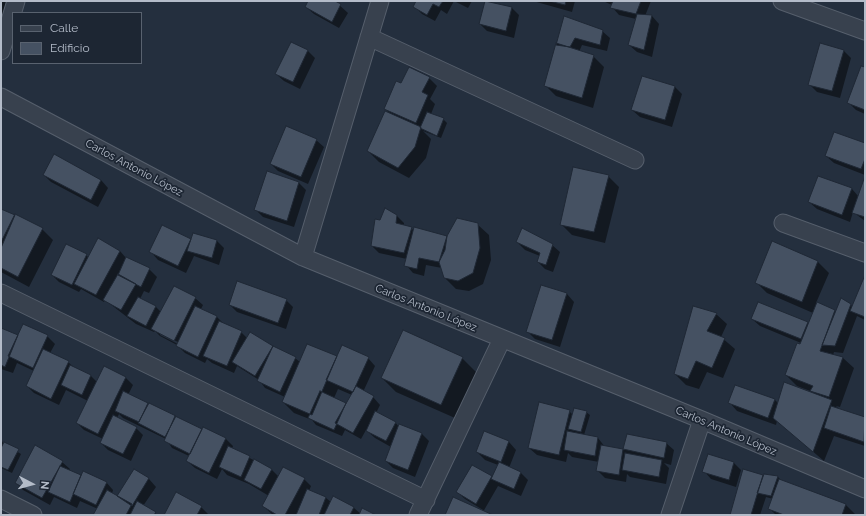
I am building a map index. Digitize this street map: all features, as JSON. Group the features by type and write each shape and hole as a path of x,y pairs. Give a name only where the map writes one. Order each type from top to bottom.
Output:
{"street":[{"path":"13,12 16,1"},
{"path":"303,257 380,1"},
{"path":"782,1 865,31"},
{"path":"1,51 12,14"},
{"path":"370,37 635,160"},
{"name":"Carlos Antonio López","path":"1,97 303,257 702,420 865,489"},
{"path":"783,223 865,253"},
{"path":"1,293 422,508 502,339"},
{"path":"670,515 702,420"},
{"path":"1,499 33,515"}],"building":[{"path":"308,1 335,1 341,4 332,22 305,7"},
{"path":"416,1 443,1 439,7 433,4 427,15 413,7"},
{"path":"485,1 512,7 506,31 479,24"},
{"path":"549,1 566,1 565,5"},
{"path":"613,1 641,1 636,14 610,8"},
{"path":"637,14 652,15 644,50 628,45"},
{"path":"564,16 603,30 600,45 575,38 570,47 556,45"},
{"path":"291,42 308,50 293,82 275,74"},
{"path":"556,43 594,55 582,98 544,86"},
{"path":"820,43 844,50 832,91 808,85"},
{"path":"861,66 865,67 865,110 847,103"},
{"path":"409,67 430,77 422,92 428,95 416,123 384,109 396,81 401,83"},
{"path":"642,76 675,86 665,120 631,110"},
{"path":"385,111 421,127 415,147 398,168 367,151"},
{"path":"427,112 444,118 437,136 420,128"},
{"path":"286,126 317,139 301,177 270,164"},
{"path":"834,132 865,143 865,159 861,169 825,156"},
{"path":"54,154 101,180 91,200 43,175"},
{"path":"573,167 609,175 594,232 560,225"},
{"path":"267,171 299,182 287,221 254,210"},
{"path":"818,176 852,188 842,215 808,202"},
{"path":"865,176 865,217 852,213"},
{"path":"385,208 397,215 396,223 412,227 404,253 371,246 375,219 380,220"},
{"path":"1,209 15,215 1,248"},
{"path":"15,214 43,228 18,277 1,268 1,242"},
{"path":"457,218 478,223 480,248 473,273 458,281 444,278 439,262 445,250 447,236"},
{"path":"162,225 191,239 178,266 149,252"},
{"path":"414,227 447,236 439,262 419,258 417,269 404,266"},
{"path":"522,228 553,244 546,265 537,262 540,253 516,242"},
{"path":"193,233 217,240 212,258 187,251"},
{"path":"98,238 120,251 96,295 74,284"},
{"path":"772,241 818,261 802,302 755,283"},
{"path":"66,244 87,254 72,285 51,275"},
{"path":"126,257 150,268 141,287 118,275"},
{"path":"118,274 136,284 121,310 103,300"},
{"path":"865,275 865,317 850,311"},
{"path":"237,281 287,299 278,323 229,305"},
{"path":"541,285 567,293 552,340 526,332"},
{"path":"174,286 196,297 174,341 151,329"},
{"path":"138,297 156,306 146,326 127,316"},
{"path":"841,298 851,304 835,346 822,345"},
{"path":"758,302 808,322 801,339 751,319"},
{"path":"817,302 835,310 820,351 843,357 829,397 810,391 813,386 785,375 797,343 800,344"},
{"path":"195,306 217,316 198,357 176,346"},
{"path":"693,306 717,313 707,331 725,338 712,368 696,361 688,379 674,374"},
{"path":"219,321 242,331 227,366 203,356"},
{"path":"23,324 48,335 33,368 8,356"},
{"path":"1,328 18,335 5,367 1,365"},
{"path":"403,330 463,357 441,405 381,378"},
{"path":"250,332 273,346 255,376 232,362"},
{"path":"307,344 337,356 312,415 282,402"},
{"path":"342,345 369,357 353,392 326,380"},
{"path":"273,346 296,357 280,392 257,381"},
{"path":"43,349 69,361 51,399 26,386"},
{"path":"70,365 91,375 82,395 61,385"},
{"path":"104,366 126,377 98,434 76,423"},
{"path":"784,382 832,400 813,452 773,418"},
{"path":"735,385 775,399 768,418 728,403"},
{"path":"356,386 374,396 353,433 335,423"},
{"path":"123,391 148,403 139,422 115,411"},
{"path":"320,391 346,403 334,430 308,418"},
{"path":"539,402 570,410 559,455 528,448"},
{"path":"149,403 176,416 165,437 138,423"},
{"path":"831,406 865,417 864,442 824,428"},
{"path":"574,408 587,411 581,432 568,429"},
{"path":"375,411 396,422 386,441 366,431"},
{"path":"113,415 137,427 123,454 100,443"},
{"path":"175,416 202,429 190,454 164,441"},
{"path":"399,424 422,433 408,470 385,461"},
{"path":"203,427 226,438 209,473 186,461"},
{"path":"484,431 509,441 501,462 476,452"},
{"path":"567,431 598,437 595,456 564,450"},
{"path":"627,434 667,442 664,458 623,449"},
{"path":"4,442 19,449 8,470 1,467 1,448"},
{"path":"35,445 63,461 42,498 15,483"},
{"path":"601,445 623,449 619,475 596,471"},
{"path":"228,446 250,456 241,477 219,467"},
{"path":"625,453 662,460 659,477 622,470"},
{"path":"708,454 734,462 729,480 702,472"},
{"path":"254,459 272,469 261,489 244,480"},
{"path":"499,462 521,472 514,489 491,479"},
{"path":"472,465 492,476 476,504 456,492"},
{"path":"60,466 81,475 70,502 48,492"},
{"path":"283,467 305,478 285,515 277,515 262,506"},
{"path":"134,469 149,478 132,506 117,496"},
{"path":"743,469 763,475 751,515 730,515"},
{"path":"83,471 107,482 96,505 73,494"},
{"path":"764,474 778,476 771,496 757,493"},
{"path":"779,479 846,504 842,515 784,515 768,509"},
{"path":"307,489 326,497 319,515 296,515"},
{"path":"107,490 132,504 126,515 93,515"},
{"path":"176,492 202,506 197,515 164,515"},
{"path":"333,496 354,507 350,515 324,515"},
{"path":"453,497 493,515 445,515"},
{"path":"137,501 156,512 154,515 130,515"},
{"path":"362,508 376,515 359,515"}]}
